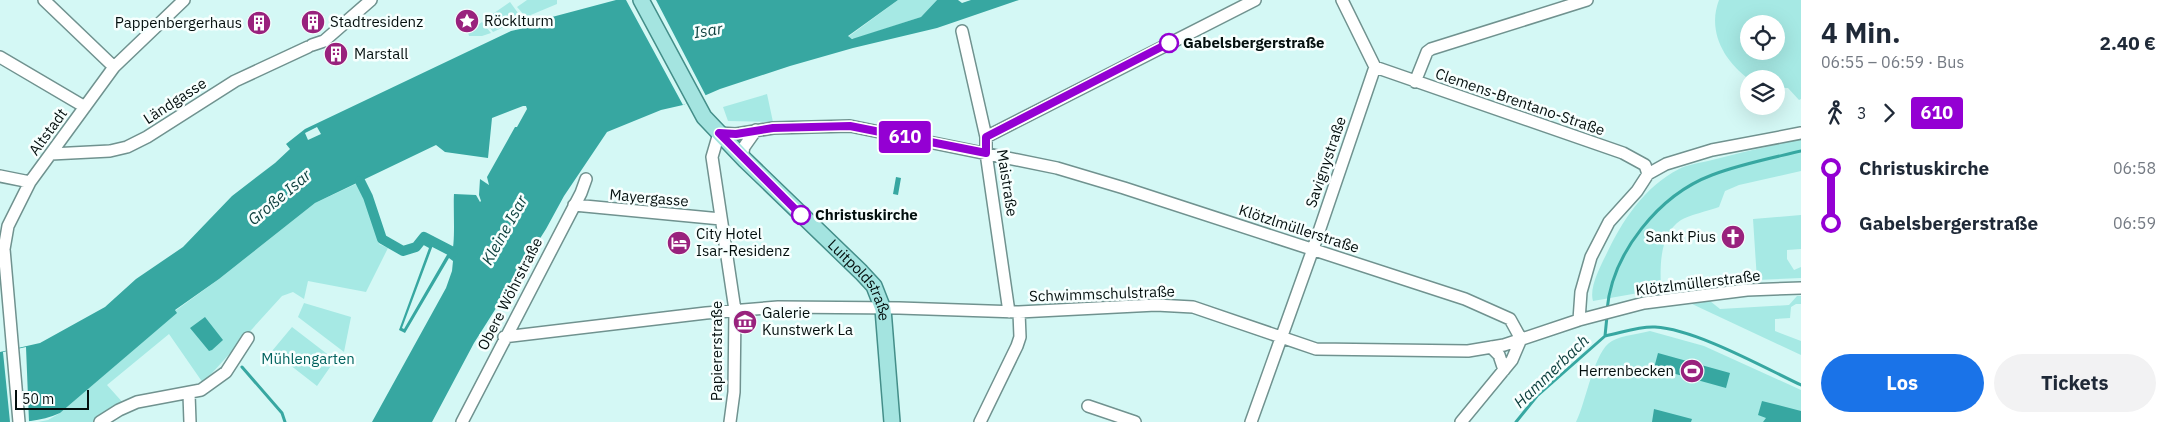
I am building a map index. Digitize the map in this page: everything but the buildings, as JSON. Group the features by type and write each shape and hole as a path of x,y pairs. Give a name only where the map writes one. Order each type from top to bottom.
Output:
{"main road":[{"name":"Luitpoldstraße","path":"640,0 704,117 742,157 869,280 877,293 883,309 892,422"}],"street":[{"path":"44,0 114,67"},
{"name":"Altstadt","path":"19,422 12,350 5,314 5,236 14,211 30,182 114,67 184,0"},
{"name":"Ländgasse","path":"51,154 110,151 126,147 148,137 234,81 324,41 371,0"},
{"path":"986,137 1255,0"},
{"path":"1342,0 1375,67"},
{"path":"1415,82 1427,52 1431,49 1588,0"},
{"name":"Maistraße","path":"962,32 986,137 986,153 1020,337 980,422"},
{"path":"0,57 85,107"},
{"name":"Clemens-Brentano-Straße","path":"1375,67 1623,153 1645,165 1648,174"},
{"name":"Savignystraße","path":"1251,422 1282,338 1375,67"},
{"name":"Klötzlmüllerstraße","path":"719,133 736,134 773,128 850,126 1057,168 1465,299 1510,319 1521,338 1644,303 1747,290 1801,288"},
{"path":"742,157 744,146 756,130"},
{"path":"1579,320 1580,292 1591,257 1609,222 1637,191 1648,174 1666,164 1712,150 1801,132"},
{"name":"Papiererstraße","path":"719,133 712,157 735,310 734,392 730,422"},
{"path":"0,176 30,182"},
{"name":"Obere Wöhrstraße","path":"462,422 586,179"},
{"name":"Mayergasse","path":"574,205 721,219"},
{"name":"Schwimmschulstraße","path":"504,337 735,310 778,307 1014,312 1153,305 1188,306 1310,348 1327,350 1445,351 1491,347 1521,338"},
{"path":"100,422 114,412 137,402 189,394 206,387 226,372 248,338"},
{"path":"1460,422 1512,360 1521,338"},
{"path":"1491,347 1499,355 1504,370"},
{"path":"189,394 190,422"},
{"path":"1088,406 1135,422"}],"green space":[{"path":"527,0 557,0 557,4 526,17 517,7"},
{"path":"898,0 937,0 921,17 854,39 848,37"},
{"path":"1719,0 1801,0 1801,99 1799,100 1788,88 1785,88 1785,70 1740,70 1740,72 1725,54 1720,44 1715,23"},
{"path":"510,2 518,13 515,16 517,21 493,32 484,20"},
{"path":"482,22 491,33 482,36 469,36 468,32"},
{"path":"767,94 773,122 728,121 723,107"},
{"path":"1801,139 1801,171 1739,185 1725,191 1719,207 1684,218 1674,226 1668,234 1662,252 1661,289 1593,301 1592,296 1596,278 1619,230 1635,206 1666,176 1686,166"},
{"path":"358,183 369,205 379,244 388,248 366,292 308,281 304,299 293,292 282,296 203,383 169,334 107,385 125,405 103,414 93,422 38,422 48,420 60,413 176,313 175,311 219,279 315,203"},
{"path":"1801,215 1801,249 1787,250 1787,259 1794,270 1801,267 1801,278 1757,280 1753,219"},
{"path":"1797,296 1801,296 1801,304 1791,307 1790,318 1775,319 1775,331 1801,341 1801,355 1692,304 1710,301 1720,309 1789,305"},
{"path":"304,303 351,317 344,352 298,317"},
{"name":"Mühlengarten","path":"292,327 335,360 317,386 272,351"},
{"path":"1650,331 1704,346 1801,390 1801,422 1576,422 1595,366 1606,346 1621,337"}],"water":[{"path":"616,0 898,0 848,36 852,39 921,17 937,0 958,0 962,3 971,0 1019,0 937,28 853,48 790,66 720,89 683,105 661,110 607,132 564,196 546,229 474,343 432,422 372,422 446,288 452,271 453,261 449,258 405,333 399,330 429,248 420,243 421,239 433,245 402,328 404,329 448,253 451,255 453,250 454,194 476,195 481,201 479,195 480,179 489,185 487,177 527,109 526,106 492,118 488,158 445,152 436,145 315,203 219,279 175,310 177,313 60,413 38,420 0,422 0,352 40,343 105,307 136,279 183,247 232,196 290,149 286,144 305,129 511,31 538,25 537,21"},
{"path":"896,177 901,178 898,195 893,194"},
{"path":"205,317 223,340 209,351 190,328"},
{"name":"Herrenbecken","path":"1658,353 1730,373 1726,388 1654,368"},
{"path":"1762,401 1801,411 1801,422 1763,422 1766,418 1758,415"},
{"path":"1654,409 1692,419 1691,422 1652,422"}],"pier":[{"path":"626,0 656,0 706,96 683,105"},
{"path":"317,127 321,134 308,140 305,133"},
{"path":"26,347 29,422 10,422 3,352"}],"waterway":[{"name":"Hammerbach","path":"1607,310 1618,268 1628,248 1657,211 1674,197 1692,184 1723,171 1801,151"},
{"path":"360,181 368,197 382,239 403,251 416,247 424,237 453,252"},
{"name":"Hammerbach","path":"1516,422 1537,396 1605,336 1607,316"},
{"path":"1605,336 1643,328 1671,329 1709,341 1801,385"},
{"path":"242,367 282,413 285,422"}],"bus line":[{"name":"610","path":"801,215 719,133 736,134 773,128 850,126 986,153 986,137 1169,43"}],"place":[{"name":"Röcklturm","path":"467,21"},
{"name":"Stadtresidenz","path":"313,22"},
{"name":"Pappenbergerhaus","path":"259,23"},
{"name":"Gabelsbergerstraße","path":"1169,43"},
{"name":"Marstall","path":"336,54"},
{"name":"Christuskirche","path":"801,215"},
{"name":"Sankt Pius","path":"1733,237"},
{"name":"City Hotel Isar-Residenz","path":"679,243"},
{"name":"Galerie Kunstwerk La","path":"745,322"},
{"name":"Herrenbecken","path":"1692,371"}],"water label":[{"name":"Isar","path":"708,30"},
{"name":"Große Isar","path":"279,197"},
{"name":"Kleine Isar","path":"504,230"}]}
